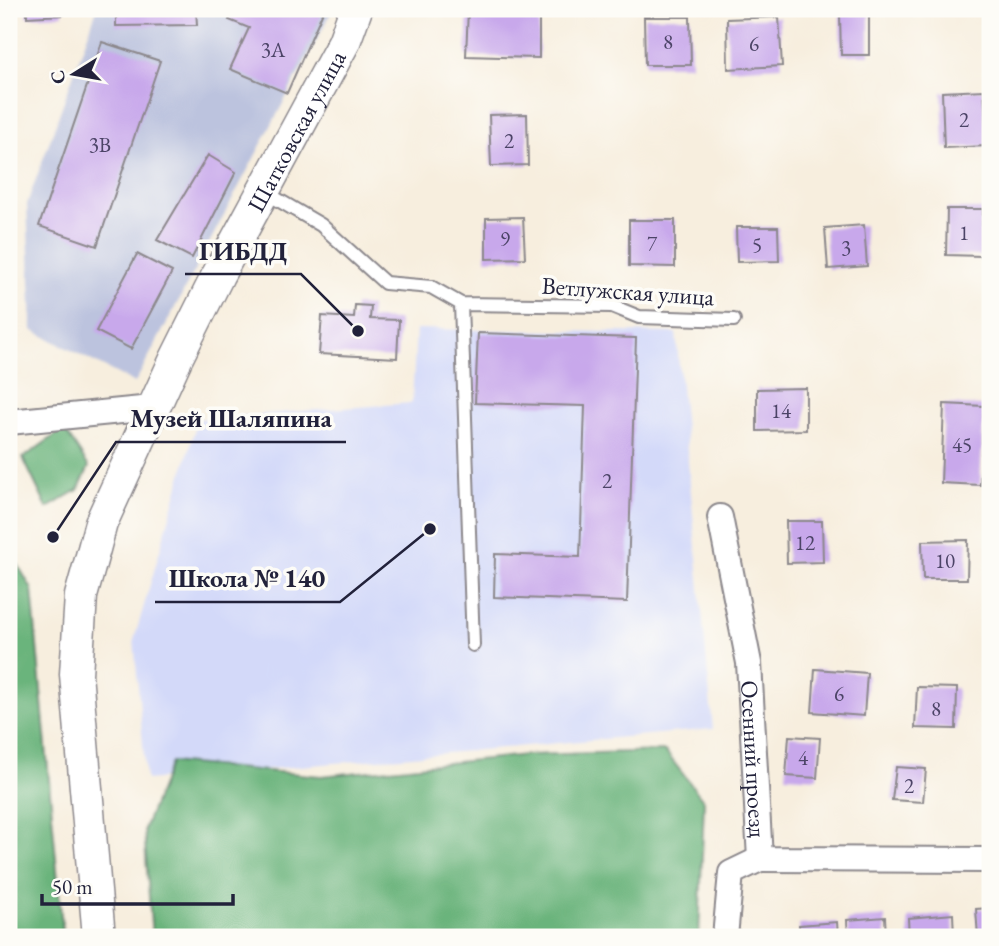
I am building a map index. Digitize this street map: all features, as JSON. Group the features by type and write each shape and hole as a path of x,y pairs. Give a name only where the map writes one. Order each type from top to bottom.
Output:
{"street":[{"name":"Шатковская улица","path":"99,937 76,674 81,596 101,523 152,408 262,191 344,42 356,9"},
{"path":"9,422 152,408"},
{"name":"Осенний проезд","path":"720,517 749,663 760,859 990,860"},
{"path":"725,937 731,873 760,859"}],"lane":[{"name":"Ветлужская улица","path":"262,191 321,225 385,284 431,287 461,304 612,306 639,317 733,320"},
{"path":"461,304 473,645"}],"shaded area":[{"path":"97,9 333,9 135,383 32,330 27,204"},
{"path":"416,329 676,333 713,729 146,780 134,640 198,419 412,403"}],"green space":[{"path":"64,429 89,467 78,490 47,508 23,458"},
{"path":"9,550 32,589 63,937 9,937"},
{"path":"665,751 704,801 699,937 152,937 144,829 171,762 321,776 526,755"}],"building":[{"path":"27,9 62,9 63,15 27,17"},
{"path":"116,9 196,9 197,25 116,26"},
{"path":"234,9 324,9 287,93 230,69 249,28 229,20"},
{"path":"468,9 539,11 539,58 466,56"},
{"path":"869,14 869,55 841,55 840,15"},
{"path":"644,17 690,17 691,65 645,65"},
{"path":"779,17 782,66 728,69 727,19"},
{"path":"102,42 160,61 97,246 39,226"},
{"path":"984,90 987,146 944,148 942,92"},
{"path":"527,114 528,165 491,166 489,115"},
{"path":"208,155 236,172 192,258 157,240"},
{"path":"947,209 983,209 982,256 946,255"},
{"path":"523,217 525,258 486,259 486,218"},
{"path":"629,220 675,220 675,267 629,266"},
{"path":"864,225 867,266 828,269 825,228"},
{"path":"736,227 778,227 779,261 737,262"},
{"path":"137,254 172,272 131,349 96,331"},
{"path":"355,305 371,306 370,319 399,320 397,358 319,354 322,316 354,318"},
{"path":"478,333 636,338 627,602 494,597 495,554 580,557 585,406 475,403"},
{"path":"806,388 806,430 757,431 757,389"},
{"path":"944,404 984,406 980,485 941,483"},
{"path":"786,521 822,521 823,562 787,563"},
{"path":"968,540 967,579 923,579 922,541"},
{"path":"815,669 867,673 864,716 812,712"},
{"path":"917,687 957,688 956,729 915,728"},
{"path":"789,736 820,738 817,778 786,776"},
{"path":"896,767 926,769 923,802 892,800"},
{"path":"990,908 990,937 978,937 976,909"},
{"path":"953,914 954,937 909,937 908,918"},
{"path":"885,917 886,937 848,937 847,920"},
{"path":"837,922 838,937 800,937 799,925"}],"place":[{"name":"ГИБДД","path":"358,331"},
{"name":"Школа № 140","path":"430,529"},
{"name":"Музей Шаляпина","path":"53,537"}]}
